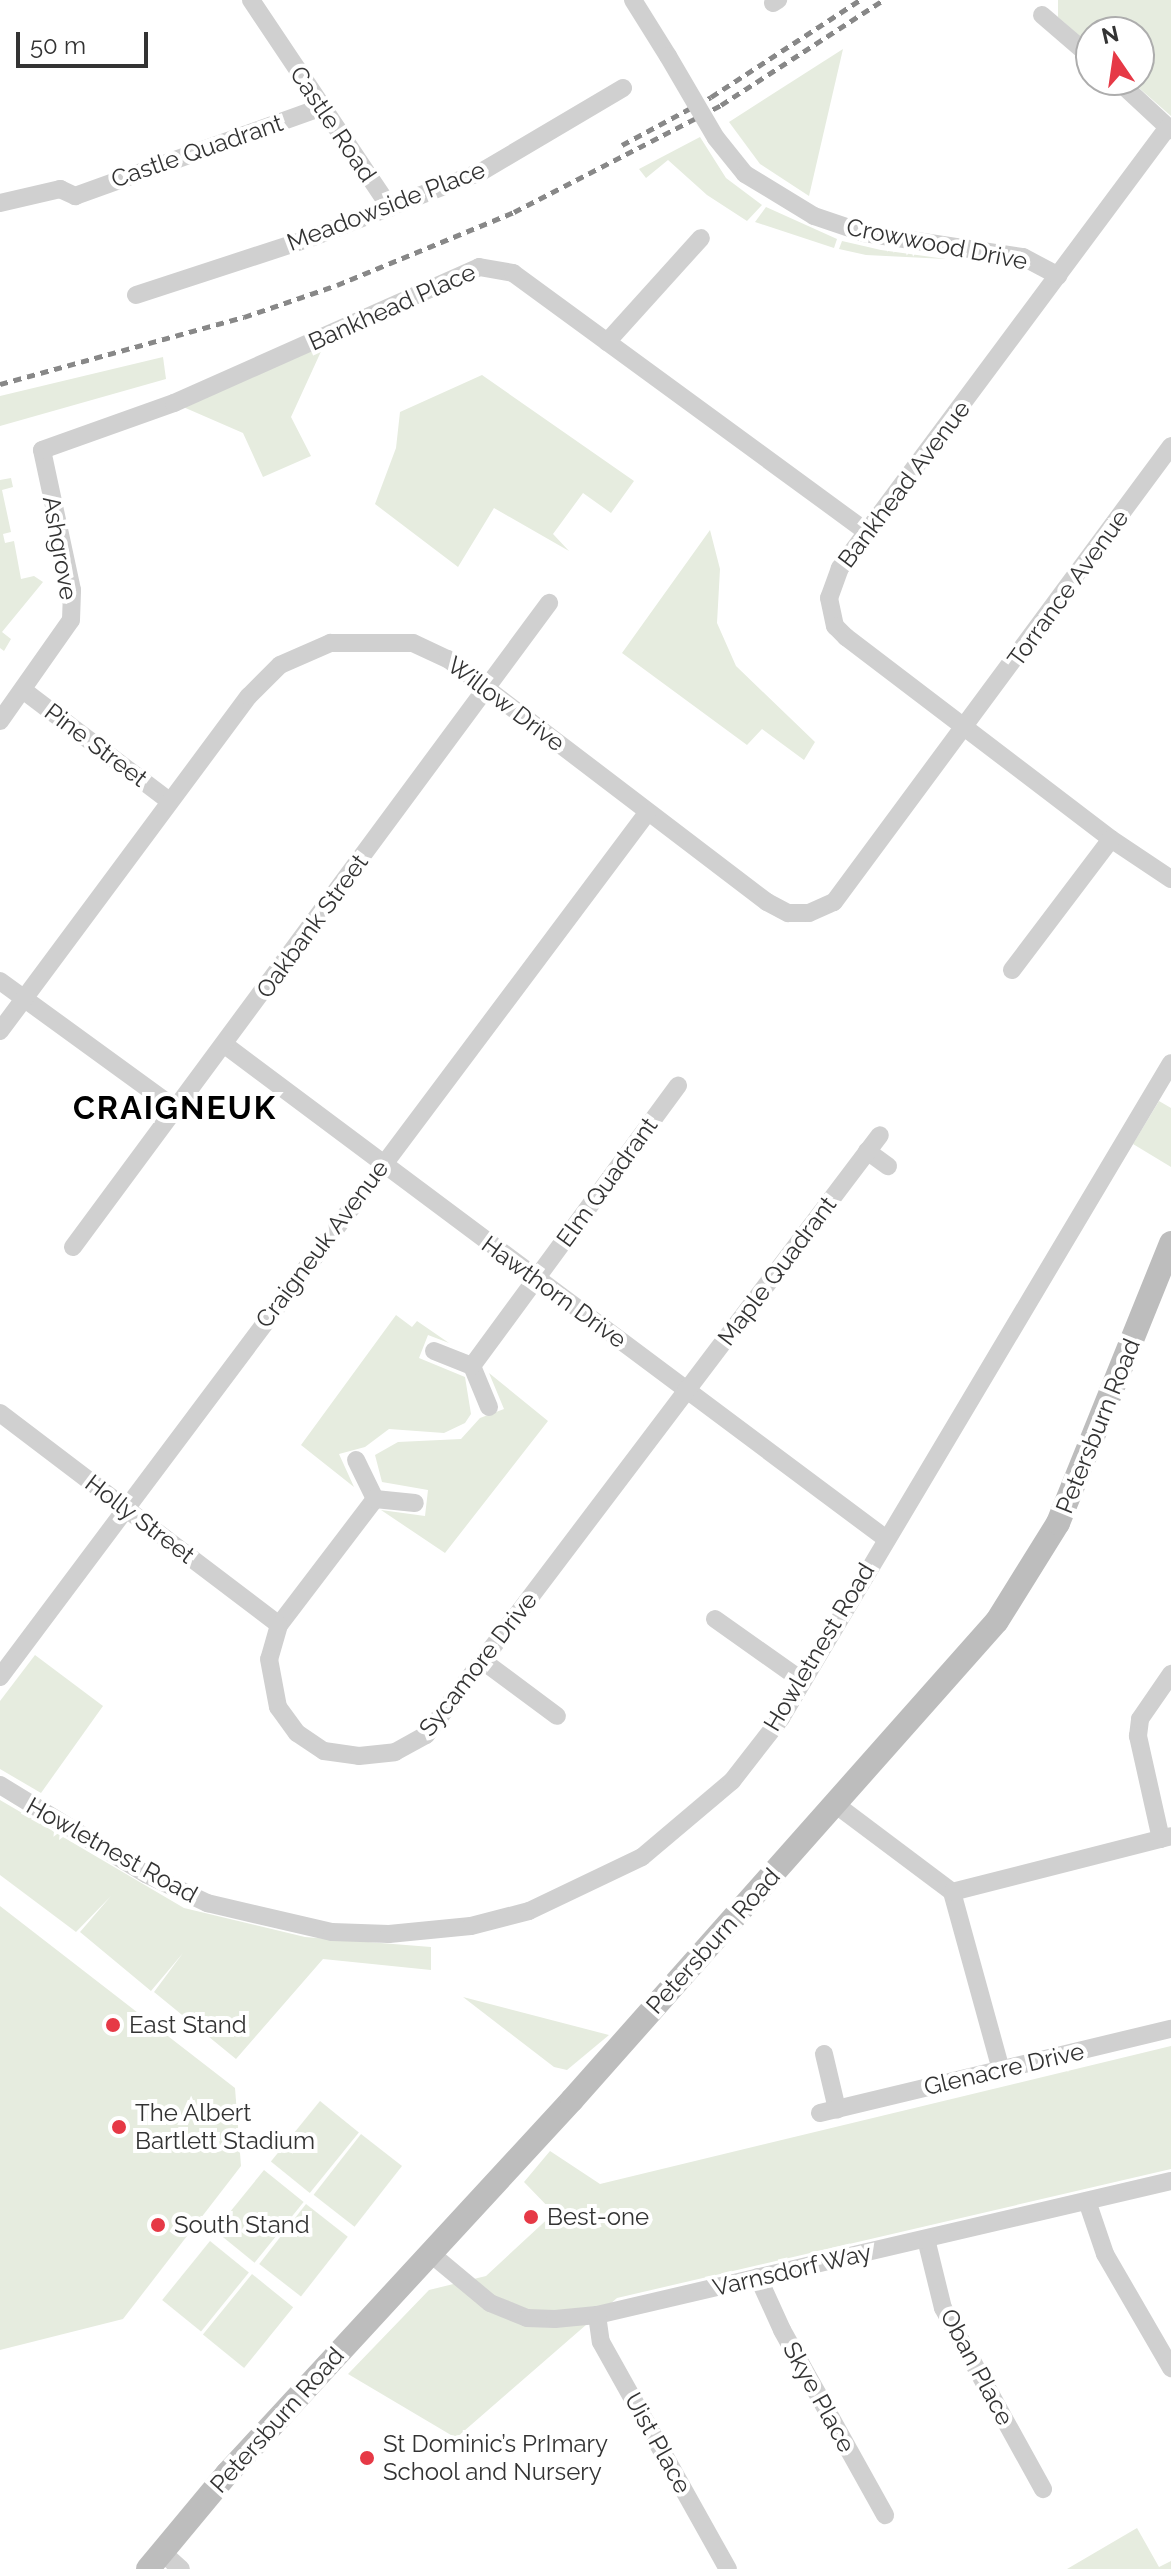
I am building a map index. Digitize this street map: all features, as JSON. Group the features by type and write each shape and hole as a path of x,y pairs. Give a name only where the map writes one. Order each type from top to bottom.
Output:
{"main road":[{"name":"Petersburn Road","path":"155,2561 227,2474 975,1649 1043,1552 1171,1243"}],"street":[{"name":"Castle Road","path":"251,0 320,108 390,208"},
{"name":"Crowwood Drive","path":"633,0 716,138 745,174 814,216 864,233 1023,257 1058,276"},
{"path":"1042,15 1075,43"},
{"name":"Meadowside Place","path":"136,295 390,208 481,172 623,88"},
{"path":"1134,96 1169,128"},
{"name":"Castle Quadrant","path":"0,203 60,189 75,196 320,108"},
{"name":"Bankhead Avenue","path":"1169,128 832,582 829,612 835,626 965,730 1111,839 1171,879"},
{"path":"607,342 701,238"},
{"name":"Bankhead Place","path":"42,450 174,403 479,267 513,273 868,533"},
{"name":"Torrance Avenue","path":"965,730 1171,446"},
{"name":"Ashgrove","path":"0,721 71,620 72,590 42,450"},
{"name":"Oakbank Street","path":"73,1247 549,603"},
{"name":"Willow Drive","path":"0,1031 249,696 280,665 330,643 413,643 488,686 647,813 767,902 788,913 809,913 834,902 965,730"},
{"name":"Pine Street","path":"23,690 169,801"},
{"name":"Craigneuk Avenue","path":"0,1677 381,1164 647,813"},
{"path":"1012,970 1111,839"},
{"path":"0,981 175,1108"},
{"name":"Hawthorn Drive","path":"225,1045 885,1538"},
{"name":"Howletnest Road","path":"0,1785 146,1874 207,1903 332,1932 442,1932 529,1911 642,1857 732,1781 781,1718 885,1538 1171,1063"},
{"name":"Elm Quadrant","path":"472,1366 678,1086"},
{"name":"Maple Quadrant","path":"687,1390 880,1135"},
{"path":"867,1151 888,1166"},
{"path":"434,1351 472,1366 489,1407"},
{"name":"Sycamore Drive","path":"279,1625 269,1659 278,1707 309,1743 342,1755 379,1755 410,1747 426,1735 687,1390"},
{"name":"Holly Street","path":"0,1413 279,1625"},
{"path":"356,1460 375,1499"},
{"path":"375,1499 415,1503"},
{"path":"279,1625 375,1499"},
{"path":"715,1619 801,1680"},
{"path":"483,1661 557,1716"},
{"path":"952,1892 1166,1838 1138,1736 1140,1719 1171,1674"},
{"path":"835,1804 952,1892 1001,2070"},
{"name":"Glenacre Drive","path":"824,2054 828,2111 1171,2029"},
{"name":"Varnsdorf Way","path":"430,2253 478,2294 513,2313 543,2320 597,2315 1171,2181"},
{"path":"1087,2201 1105,2254 1171,2368"},
{"name":"Oban Place","path":"926,2239 943,2308 1043,2489"},
{"name":"Skye Place","path":"758,2277 782,2330 885,2515"},
{"name":"Uist Place","path":"597,2315 601,2342 728,2569"},
{"path":"155,2561 181,2569"}],"shaded area":[{"path":"1058,0 1171,0 1171,116 1148,96 1155,96 1155,16 1075,16 1075,32 1058,17"},
{"path":"843,49 809,196 760,164 729,122"},
{"path":"700,137 726,178 762,205 747,221 707,195 668,160 646,178 639,169"},
{"path":"766,207 837,239 834,248 755,222"},
{"path":"842,241 946,259 866,255 839,249"},
{"path":"329,334 291,417 311,456 263,477 243,433 174,403"},
{"path":"163,357 166,379 0,426 0,396"},
{"path":"482,375 634,481 611,513 583,493 553,534 569,551 494,508 458,567 375,504 396,448 400,412"},
{"path":"11,478 13,487 2,490 11,532 3,534 5,543 14,541 21,579 34,576 43,582 2,632 11,639 4,651 0,648 0,480"},
{"path":"710,530 720,569 717,623 736,666 815,742 804,760 762,729 747,745 622,653"},
{"path":"1159,1101 1171,1108 1171,1167 1133,1144"},
{"path":"396,1315 412,1327 417,1321 449,1343 428,1335 419,1358 465,1377 471,1414 465,1423 444,1433 389,1429 365,1447 339,1454 354,1487 301,1445"},
{"path":"489,1373 548,1421 445,1553 381,1510 425,1516 428,1490 382,1482 375,1455 398,1442 461,1439 480,1418 504,1409"},
{"path":"35,1655 103,1706 41,1793 0,1769 0,1701"},
{"path":"0,1800 184,1908 305,1937 431,1947 431,1970 323,1959 236,2059 154,1992 183,1953 151,1991 80,1932 111,1896 76,1932 0,1875"},
{"name":"The Albert Bartlett Stadium","path":"0,1906 235,2088 241,2166 123,2319 0,2350"},
{"path":"463,1997 609,2035 567,2070 554,2067"},
{"path":"1171,2046 1171,2169 617,2298 456,2438 348,2374 429,2290 486,2276 554,2213 524,2182 550,2151 600,2184"},
{"path":"320,2101 359,2132 310,2193 271,2162"},
{"path":"361,2134 402,2166 355,2227 314,2195"},
{"path":"264,2170 304,2202 255,2263 215,2231"},
{"path":"306,2204 348,2237 301,2297 259,2264"},
{"path":"210,2241 249,2272 201,2332 162,2300"},
{"path":"252,2274 293,2307 244,2368 203,2335"},
{"path":"1137,2528 1159,2567 1171,2561 1171,2569 1067,2569"}],"railway":[{"path":"622,145 711,97 860,0"},
{"path":"0,384 244,317 337,285 514,212 721,105 883,0"}],"place":[{"name":"East Stand","path":"113,2025"},
{"name":"The Albert Bartlett Stadium","path":"119,2127"},
{"name":"Best-one","path":"531,2217"},
{"name":"South Stand","path":"158,2225"},
{"name":"St Dominic’s PrImary School and Nursery","path":"367,2458"}],"district":[{"name":"CRAIGNEUK","path":"175,1108"}]}
